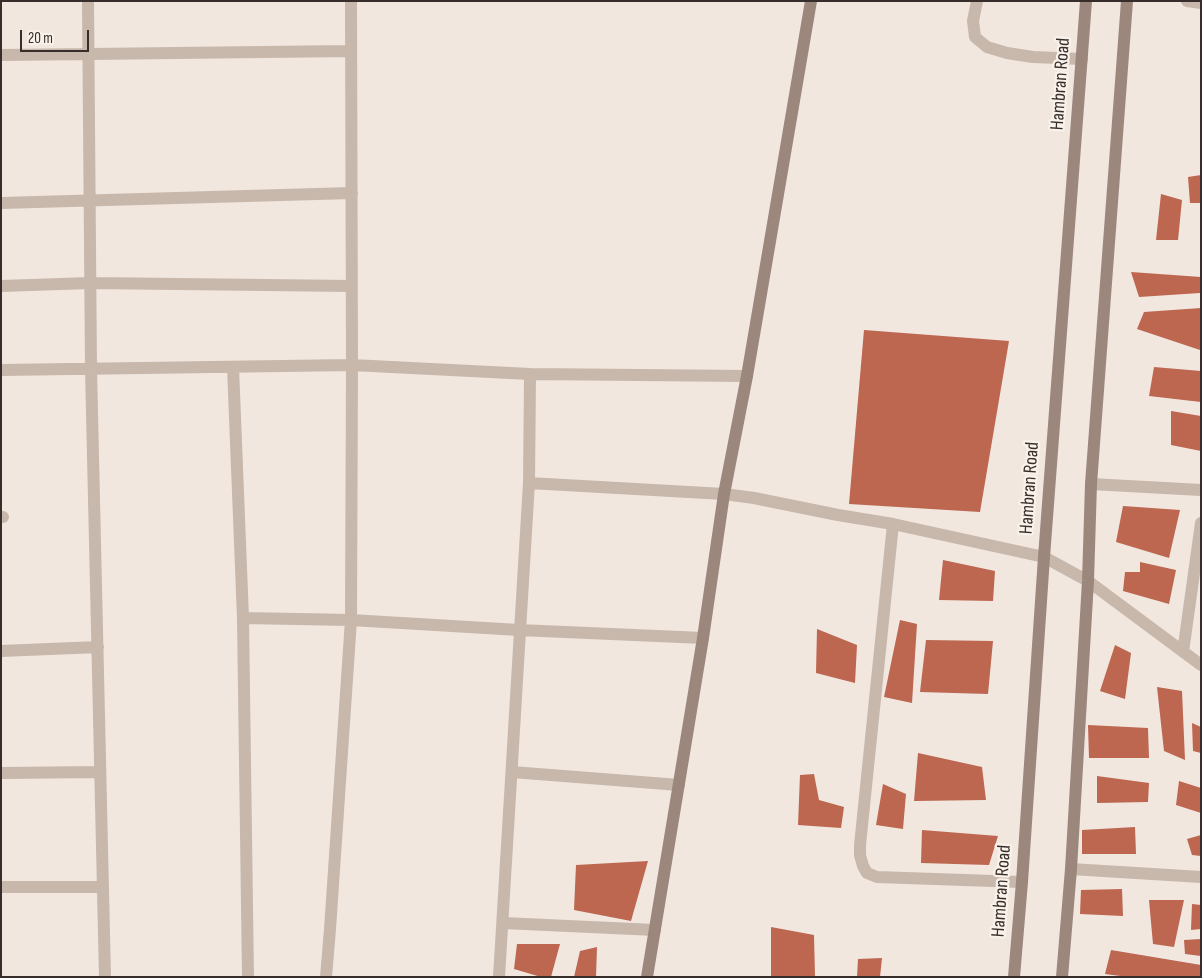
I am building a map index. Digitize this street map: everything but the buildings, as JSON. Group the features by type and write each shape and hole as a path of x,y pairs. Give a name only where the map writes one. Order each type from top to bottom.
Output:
{"main road":[{"path":"647,977 703,638 724,494 747,376 811,1"},
{"name":"Hambran Road","path":"1014,977 1086,1"},
{"path":"1062,977 1071,869 1088,581 1091,484 1127,1"}],"street":[{"path":"88,1 91,369 105,977"},
{"path":"326,977 351,620 351,1"},
{"path":"978,1 973,21 974,37 987,47 1007,53 1033,57 1082,59"},
{"path":"1186,1 1201,2"},
{"path":"1,55 351,51"},
{"path":"1,203 352,193"},
{"path":"1,286 90,283 352,286"},
{"path":"1,370 352,365 530,374 747,376"},
{"path":"232,367 243,618 248,977"},
{"path":"499,977 529,482 530,374"},
{"path":"529,482 724,494 754,498 893,524 1044,556 1088,581 1199,662"},
{"path":"1091,484 1201,490"},
{"path":"1183,652 1201,523"},
{"path":"893,524 860,845 863,866 868,873 877,877 1022,882"},
{"path":"243,618 351,620 703,638"},
{"path":"1,650 98,647"},
{"path":"1,774 100,772"},
{"path":"512,772 679,785"},
{"path":"1071,869 1201,877"},
{"path":"1,887 103,887"},
{"path":"503,924 655,930"}]}
